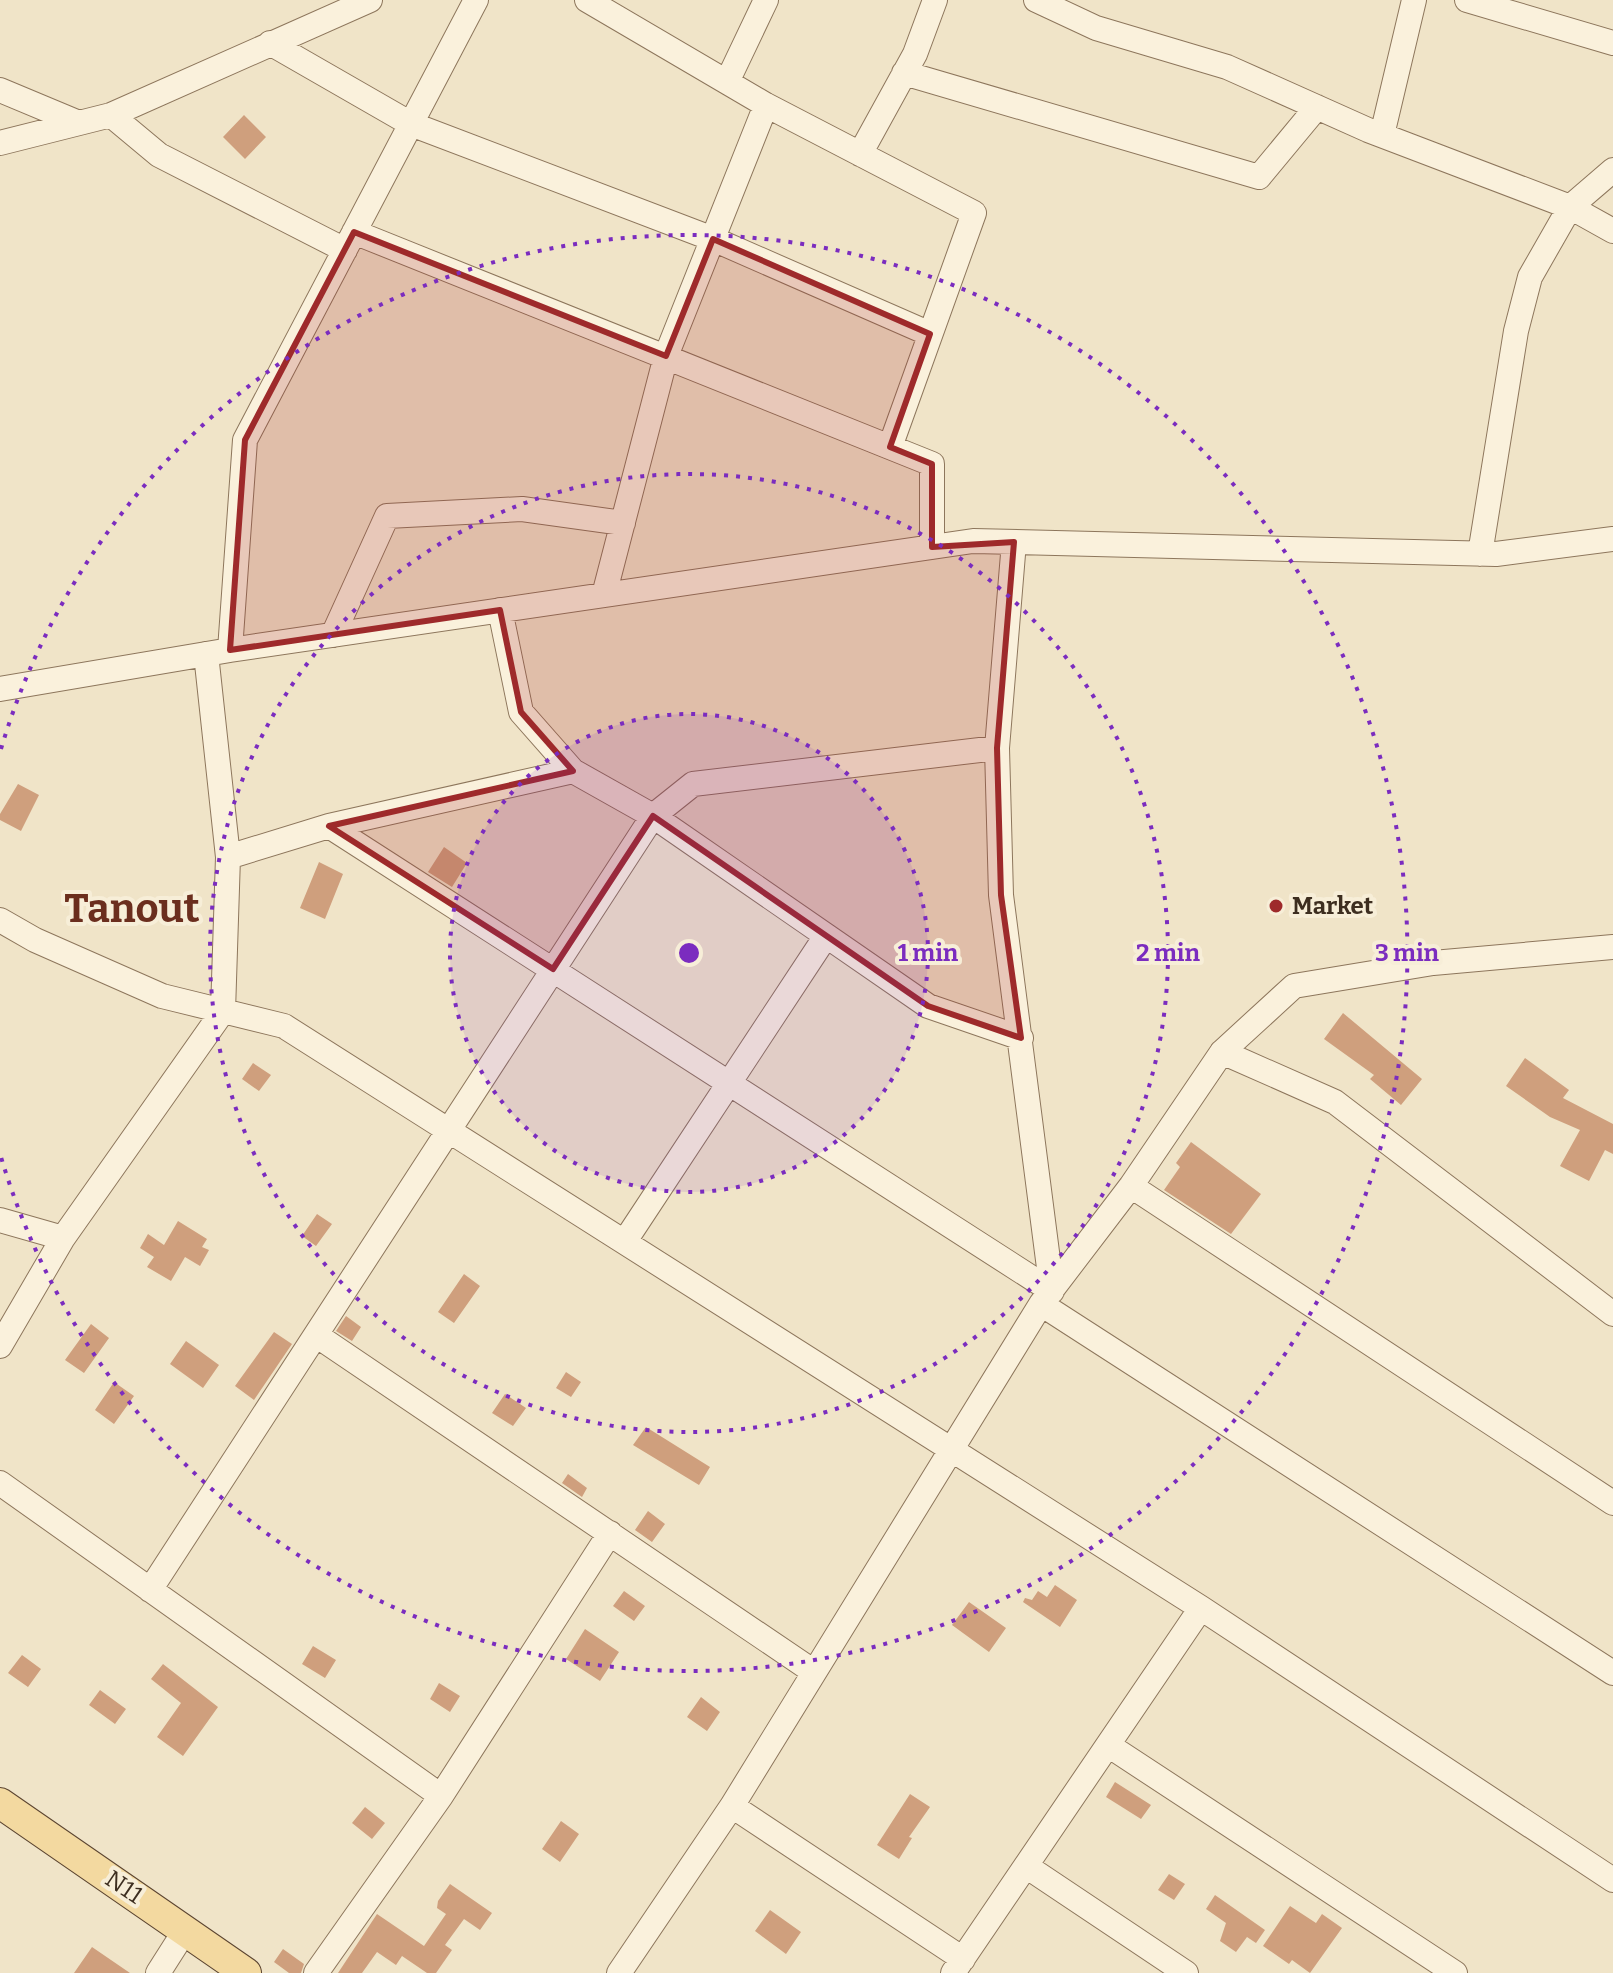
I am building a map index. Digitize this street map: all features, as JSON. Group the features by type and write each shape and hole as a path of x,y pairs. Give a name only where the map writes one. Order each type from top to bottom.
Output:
{"main road":[{"name":"N11","path":"0,1803 246,1973"}],"street":[{"path":"0,143 111,115 370,0"},
{"path":"0,1346 63,1238 223,1011 228,857 218,652 245,440 476,0"},
{"path":"587,0 766,105 974,213 890,447"},
{"path":"727,82 766,0"},
{"path":"860,154 904,73 935,0"},
{"path":"1036,0 1096,28 1227,67 1382,135 1570,207 1613,231"},
{"path":"1382,135 1414,0"},
{"path":"1467,0 1613,43"},
{"path":"270,43 411,124 713,239 930,334"},
{"path":"904,73 1259,177 1317,107"},
{"path":"0,90 79,123"},
{"path":"604,595 666,356 766,105"},
{"path":"111,115 159,155 350,241 666,356 932,464 932,547"},
{"path":"1480,554 1516,331 1530,277 1570,207 1613,170"},
{"path":"333,635 387,516 522,509 623,523"},
{"path":"0,689 218,652 973,541 1480,554 1613,539"},
{"path":"1014,542 997,748 1001,895 1021,1038 1047,1298"},
{"path":"500,610 521,712 573,771 653,816 928,1006 1021,1038"},
{"path":"150,1590 653,816 693,784 997,748"},
{"path":"228,857 329,826 573,771"},
{"path":"329,826 553,969 1613,1673"},
{"path":"0,920 35,940 162,996 284,1026 1201,1608 1613,1880"},
{"path":"625,1241 826,936"},
{"path":"619,1973 732,1806 950,1448 1047,1298 1131,1186 1222,1052 1294,986 1433,963 1613,947"},
{"path":"1222,1052 1335,1102 1613,1314"},
{"path":"1131,1186 1613,1503"},
{"path":"0,1220 63,1238"},
{"path":"316,1335 814,1672"},
{"path":"0,1483 441,1796"},
{"path":"316,1973 441,1796 610,1533"},
{"path":"732,1806 958,1966 1201,1608"},
{"path":"1108,1745 1455,1973"},
{"path":"1026,1866 1186,1973"},
{"path":"158,1973 186,1929"}],"highlighted area":[{"path":"354,232 666,356 713,239 930,334 890,447 932,464 932,547 1014,542 997,748 1001,895 1021,1038 928,1006 653,816 553,969 329,826 573,771 521,712 500,610 230,650 245,440"}],"building":[{"path":"244,115 266,137 245,159 223,137"},
{"path":"18,784 39,795 21,831 0,820 0,814"},
{"path":"444,847 467,863 452,887 428,872"},
{"path":"319,862 343,874 325,919 300,908"},
{"path":"1343,1013 1422,1079 1401,1105 1370,1079 1374,1075 1324,1039"},
{"path":"1525,1058 1569,1090 1563,1098 1613,1124 1613,1154 1605,1150 1589,1181 1560,1166 1580,1130 1550,1117 1506,1086"},
{"path":"253,1063 271,1075 259,1091 242,1079"},
{"path":"1191,1142 1261,1194 1231,1234 1164,1190 1180,1167 1176,1163"},
{"path":"317,1214 332,1224 316,1246 302,1236"},
{"path":"178,1221 207,1239 202,1247 209,1250 200,1266 185,1257 171,1281 147,1267 154,1257 140,1248 148,1234 164,1245"},
{"path":"464,1274 480,1286 454,1323 438,1312"},
{"path":"346,1316 361,1327 352,1341 336,1331"},
{"path":"91,1324 109,1338 84,1373 65,1360"},
{"path":"274,1332 292,1344 254,1400 235,1386"},
{"path":"186,1341 219,1365 203,1388 170,1364"},
{"path":"566,1372 581,1382 571,1397 556,1388"},
{"path":"114,1382 134,1396 114,1424 95,1410"},
{"path":"505,1394 526,1408 513,1426 492,1413"},
{"path":"646,1427 710,1467 699,1485 633,1445"},
{"path":"568,1474 587,1488 582,1497 562,1483"},
{"path":"648,1511 665,1524 652,1542 635,1530"},
{"path":"1055,1585 1077,1600 1060,1627 1023,1602 1025,1598 1032,1600 1038,1591 1047,1597"},
{"path":"624,1591 645,1606 634,1621 613,1606"},
{"path":"969,1602 1006,1628 989,1652 952,1625"},
{"path":"585,1629 619,1652 600,1681 566,1659"},
{"path":"313,1646 336,1660 325,1678 302,1664"},
{"path":"22,1655 41,1669 28,1687 8,1673"},
{"path":"163,1664 218,1707 183,1756 157,1737 181,1703 151,1679"},
{"path":"439,1683 460,1696 450,1712 430,1699"},
{"path":"100,1690 126,1709 115,1724 89,1705"},
{"path":"701,1697 720,1712 707,1731 687,1717"},
{"path":"1115,1782 1151,1805 1141,1819 1106,1797"},
{"path":"910,1794 930,1807 909,1837 912,1838 899,1859 877,1845"},
{"path":"365,1807 385,1823 372,1839 352,1823"},
{"path":"561,1821 579,1834 560,1862 542,1849"},
{"path":"1169,1874 1185,1884 1174,1900 1158,1890"},
{"path":"450,1884 492,1913 480,1930 464,1919 445,1945 452,1950 436,1973 427,1973 402,1956 396,1965 377,1952 362,1973 338,1973 377,1914 424,1946 446,1914 437,1908 438,1901"},
{"path":"1215,1895 1265,1930 1256,1943 1247,1937 1236,1952 1220,1941 1226,1923 1206,1909"},
{"path":"1290,1906 1316,1923 1322,1914 1342,1928 1310,1973 1292,1960 1289,1964 1263,1946"},
{"path":"770,1910 801,1932 786,1954 755,1931"},
{"path":"92,1947 130,1973 74,1973"},
{"path":"283,1949 304,1964 301,1973 289,1973 274,1962"}],"place":[{"name":"Market","path":"1276,906"}],"district":[{"name":"Tanout","path":"132,909"}]}
